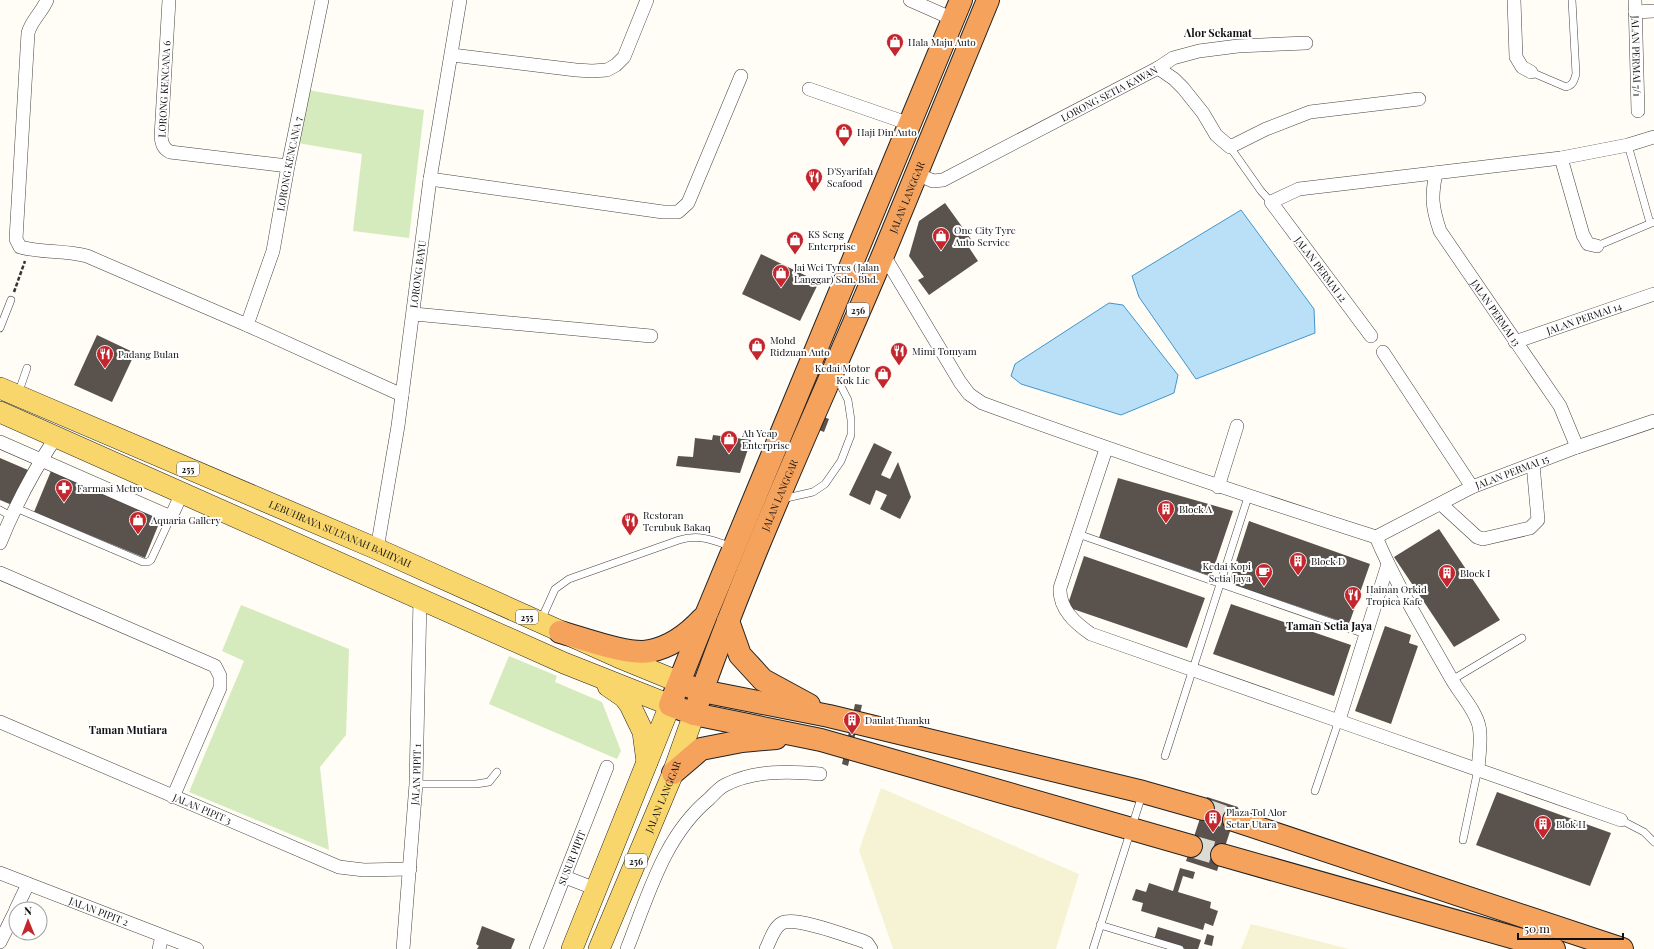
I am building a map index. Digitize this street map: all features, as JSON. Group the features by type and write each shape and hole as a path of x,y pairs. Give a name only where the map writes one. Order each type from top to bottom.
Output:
{"highway":[{"name":"JALAN LANGGAR","path":"694,714 728,621 833,369 883,254 915,173 988,0"},
{"name":"256","path":"670,705 733,548 957,9"},
{"path":"560,632 628,650 649,652 671,644 690,632 706,615"},
{"path":"728,621 740,655 763,680 829,716"},
{"name":"255","path":"679,682 702,691"},
{"path":"702,691 829,716 1143,792 1203,809"},
{"name":"255","path":"670,705 694,714"},
{"path":"694,714 821,740 1191,846"},
{"path":"673,773 702,749 742,741 779,738 821,740"},
{"path":"1234,820 1622,949"},
{"path":"1222,855 1554,949"}],"main road":[{"name":"LEBUHRAYA SULTANAH BAHIYAH","path":"9,392 377,549 560,632 679,682"},
{"name":"255","path":"0,412 564,662 670,705"},
{"path":"325,556 352,554 377,549 387,571 413,595"},
{"path":"564,662 615,690 624,697 643,732 648,764"},
{"name":"256","path":"572,949 648,764 670,705"},
{"name":"JALAN LANGGAR","path":"599,949 673,773 694,714"}],"street":[{"path":"47,0 42,10 30,26 28,33 16,239 20,247 75,253 87,256 247,325 402,395"},
{"name":"LORONG KENCANA 6","path":"169,0 161,137 162,144 165,149 170,152 288,166"},
{"name":"LORONG KENCANA 7","path":"247,325 273,251 288,166 322,0"},
{"name":"LORONG BAYU","path":"377,549 414,314 430,178 452,55 460,0"},
{"path":"452,55 576,70 607,70 624,58 647,0"},
{"path":"910,0 957,9"},
{"path":"1514,0 1516,57 1522,67 1532,72"},
{"path":"1635,6 1654,12"},
{"name":"JALAN PERMAI 7/1","path":"1635,6 1638,111"},
{"path":"1158,68 1173,58 1199,51 1238,46 1306,43"},
{"name":"LORONG SETIA KAWAN","path":"915,173 933,181 942,180 1158,68 1174,79 1183,88 1203,113 1216,135 1230,147"},
{"path":"430,178 663,212 678,212 688,203 741,76"},
{"path":"809,90 910,124"},
{"path":"1230,147 1266,129 1310,112 1419,99"},
{"path":"1271,202 1298,189 1561,158 1628,145 1654,137"},
{"path":"1561,158 1583,235 1588,244 1597,246"},
{"name":"JALAN PERMAI 13","path":"1436,173 1432,193 1432,204 1440,231 1560,406 1577,447"},
{"name":"JALAN PERMAI 12","path":"1271,202 1371,336"},
{"path":"883,254 960,382 969,394 982,404 1106,449 1218,487 1376,537 1388,564 1479,726 1478,769"},
{"name":"JALAN PERMAI 14","path":"1515,342 1654,294"},
{"path":"414,314 651,336"},
{"path":"1383,352 1472,487"},
{"name":"JALAN PERMAI 15","path":"1376,537 1472,487 1577,447 1654,420"},
{"path":"1218,487 1237,426"},
{"path":"0,543 9,511 56,437"},
{"path":"0,442 172,517 182,493"},
{"path":"1106,449 1060,588 1059,596 1072,619 1091,634 1621,820"},
{"path":"1440,504 1477,537 1483,539 1490,539 1530,528 1538,520 1534,464"},
{"path":"1339,720 1388,564"},
{"path":"0,573 215,666 220,676 220,688 173,797"},
{"name":"JALAN PIPIT 1","path":"403,949 416,784 413,595"},
{"name":"JALAN PIPIT 3","path":"0,722 339,867 364,870 410,870"},
{"name":"SUSUR PIPIT","path":"536,949 607,767"},
{"path":"627,949 658,869 685,822 704,802 724,786 754,774 781,772 820,774"},
{"name":"JALAN PIPIT 2","path":"0,873 198,949"},
{"path":"565,877 596,889"},
{"path":"20,901 28,884"},
{"path":"766,949 774,932 782,923 793,921 863,941 867,943 871,949"},
{"path":"0,942 8,926"},
{"path":"159,949 162,936"}],"lane":[{"path":"1532,72 1566,87 1574,82 1576,74 1572,0"},
{"path":"1597,246 1652,222 1628,145"},
{"path":"1230,147 1261,191 1271,202"},
{"path":"0,328 11,300"},
{"path":"9,392 28,368"},
{"path":"778,500 813,492 826,484 841,461 851,435 850,420 848,400 833,369"},
{"path":"1165,756 1248,497"},
{"path":"9,511 143,562 148,562 151,560 172,517"},
{"path":"1078,534 1365,634"},
{"path":"540,622 555,590 569,579 686,538 699,536 733,548"},
{"path":"1452,680 1522,638"},
{"path":"1315,791 1339,720"},
{"path":"1463,840 1478,769"},
{"path":"416,784 476,784 489,782 497,772"},
{"path":"1093,949 1143,792"},
{"path":"1621,820 1644,832 1654,842"},
{"path":"1100,925 1180,949"}],"path":[{"path":"11,300 29,249"}],"shaded area":[{"path":"881,788 1079,874 1056,949 893,949 859,850"},
{"path":"1251,924 1349,949 1241,949"}],"green space":[{"path":"308,90 424,110 409,238 353,231 362,154 298,143"},
{"path":"241,605 349,649 346,735 320,767 329,850 189,792 244,661 222,651"},
{"path":"509,656 557,676 555,682 602,702 621,751 617,759 489,704"}],"water":[{"path":"1241,210 1314,309 1315,333 1196,379 1139,297 1132,276"},
{"path":"1109,303 1123,305 1178,375 1174,393 1121,415 1021,384 1011,376 1015,364"}],"building":[{"name":"One City Tyre Auto Service","path":"945,203 973,242 968,246 978,261 929,295 918,280 924,277 909,256 919,221"},
{"name":"Jai Wei Tyres (Jalan Langgar) Sdn. Bhd.","path":"761,254 819,282 800,321 742,294"},
{"name":"Padang Bulan","path":"97,335 135,353 112,402 74,385"},
{"path":"824,417 829,419 824,432 819,430"},
{"path":"713,435 751,440 740,473 676,466 678,456 693,457 695,438 712,440"},
{"path":"874,443 892,452 881,475 890,479 898,462 911,497 900,519 880,509 887,495 876,490 870,505 849,495"},
{"path":"0,458 28,470 12,505 0,500"},
{"path":"51,471 162,516 145,558 34,512"},
{"name":"Block A","path":"1118,478 1233,511 1211,576 1099,538"},
{"name":"Block D","path":"1249,521 1370,564 1349,624 1229,583"},
{"name":"Block I","path":"1439,529 1500,620 1454,647 1394,557"},
{"path":"1084,556 1205,598 1187,648 1067,607"},
{"path":"1231,604 1351,645 1334,696 1213,654"},
{"path":"1385,626 1411,635 1409,643 1418,646 1391,724 1355,711"},
{"name":"Daulat Tuanku","path":"855,704 862,705 848,766 842,764"},
{"name":"Blok H","path":"1497,792 1611,833 1590,886 1476,845"},
{"name":"Plaza Tol Alor Setar Utara","path":"1207,797 1238,807 1217,871 1186,861"},
{"path":"1180,868 1195,872 1193,879 1183,876 1178,892 1211,902 1210,908 1218,911 1213,926 1205,923 1203,930 1141,911 1143,903 1132,900 1136,889 1146,892 1149,883 1173,891"},
{"path":"482,926 515,939 511,949 477,949 479,946 476,944"},
{"path":"1158,927 1201,940 1198,949 1185,949 1154,940"},
{"path":"1207,934 1214,936 1212,946 1204,944"}],"tunnel":[{"path":"1203,809 1234,820"},
{"path":"1191,846 1222,855"}],"place":[{"name":"Hala Maju Auto","path":"895,57"},
{"name":"Haji Din Auto","path":"844,147"},
{"name":"D'Syarifah Seafood","path":"814,192"},
{"name":"One City Tyre Auto Service","path":"941,251"},
{"name":"KS Seng Enterprise","path":"795,255"},
{"name":"Jai Wei Tyres (Jalan Langgar) Sdn. Bhd.","path":"781,288"},
{"name":"Mohd Ridzuan Auto","path":"757,361"},
{"name":"Mimi Tomyam","path":"899,366"},
{"name":"Padang Bulan","path":"105,369"},
{"name":"Kedai Motor Kok Lie","path":"883,389"},
{"name":"Ah Yeap Enterprise","path":"729,454"},
{"name":"Farmasi Metro","path":"64,503"},
{"name":"Block A","path":"1166,524"},
{"name":"Aquaria Gallery","path":"138,535"},
{"name":"Restoran Terubuk Bakaq","path":"630,536"},
{"name":"Block D","path":"1298,576"},
{"name":"Kedai Kopi Setia Jaya","path":"1264,587"},
{"name":"Block I","path":"1447,588"},
{"name":"Hainan Orkid Tropica Kafe","path":"1353,610"},
{"name":"Daulat Tuanku","path":"852,735"},
{"name":"Plaza Tol Alor Setar Utara","path":"1213,833"},
{"name":"Blok H","path":"1543,839"}],"district":[{"name":"Alor Sekamat","path":"1218,32"},
{"name":"Taman Setia Jaya","path":"1329,625"},
{"name":"Taman Mutiara","path":"128,729"}]}
